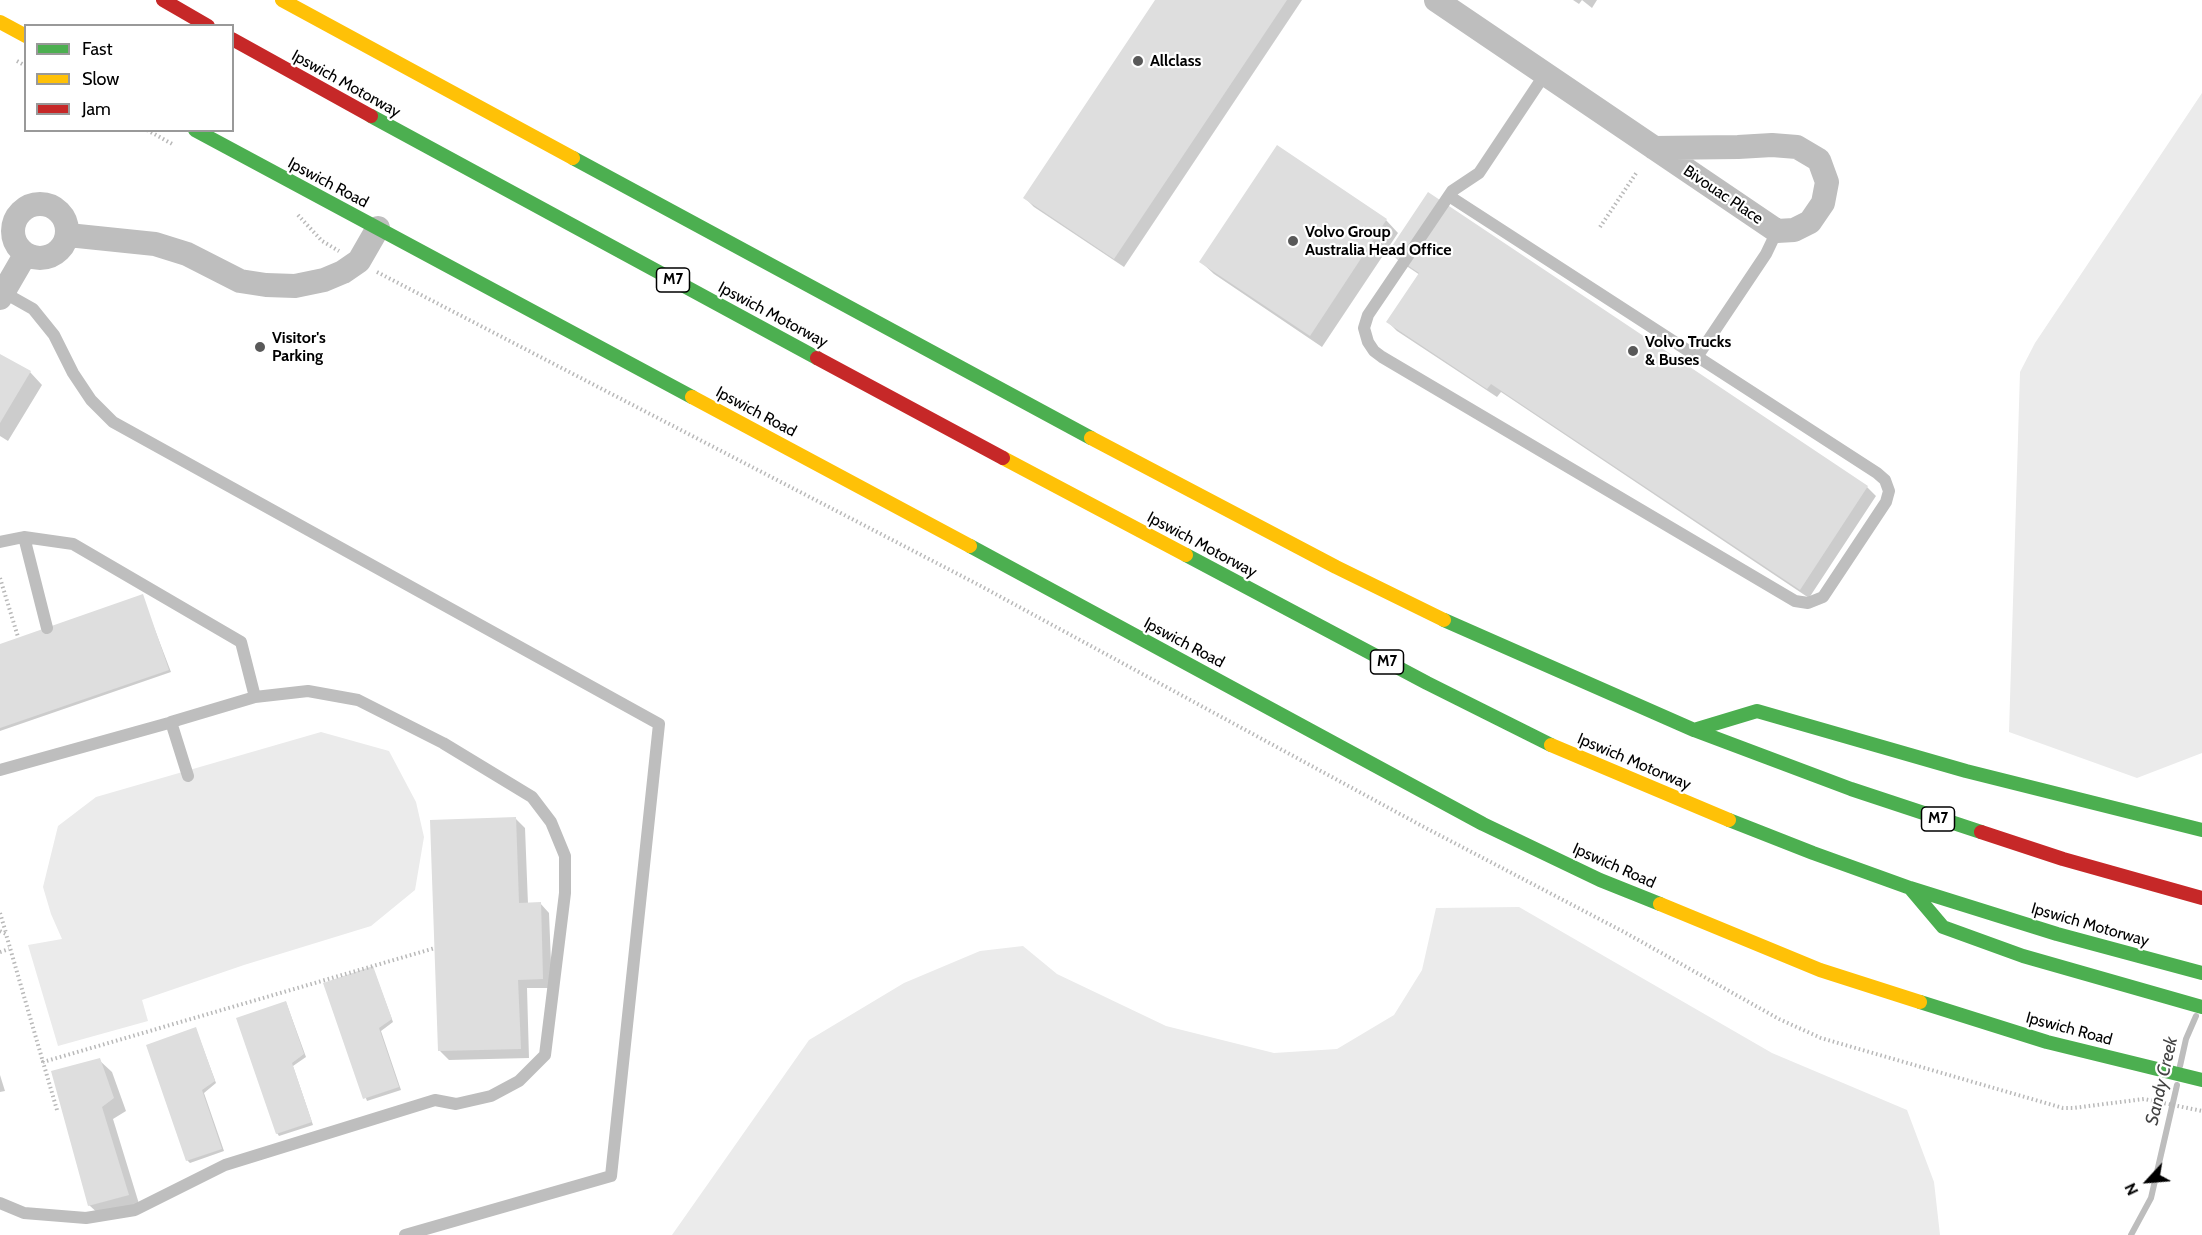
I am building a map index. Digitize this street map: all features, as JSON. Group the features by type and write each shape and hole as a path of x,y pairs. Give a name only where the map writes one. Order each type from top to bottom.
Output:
{"main road":[{"path":"163,0 205,24"},
{"name":"M7","path":"282,0 1064,424 1326,562 1516,653 1694,730 1851,789 2063,859 2202,898"},
{"path":"0,22 24,35"},
{"name":"Ipswich Motorway","path":"234,40 534,206 1427,683 1553,746 1813,853 1910,888 2057,934 2202,973"},
{"name":"Ipswich Road","path":"199,132 1472,818 1589,874 1820,970 2047,1042 2202,1080"},
{"path":"1694,730 1757,711 1966,771 2202,830"},
{"path":"1910,888 1943,927 2023,956 2202,1007"}],"street":[{"name":"Bivouac Place","path":"1436,0 1654,148 1777,231 1794,230 1810,222 1823,203 1827,182 1819,160 1797,147 1780,145 1654,148"},
{"path":"44,204 53,206 62,214 67,222 68,234 60,252 42,259 26,255 18,248 13,228 20,213 27,207 44,204"},
{"path":"68,234 155,244 187,254 240,281 295,286 324,280 343,272 359,261 378,228"},
{"path":"1,294 26,255"}],"lane":[{"path":"1449,196 1877,473 1887,483 1889,493 1886,502 1826,593 1816,601 1805,604 1795,601 1374,351 1364,331 1366,318 1449,196 1458,186 1469,181 1479,172 1545,74"},
{"path":"1697,357 1766,254 1777,231"},
{"path":"1,294 33,309 54,334 73,373 92,400 113,422 659,724 611,1176 405,1235"},
{"path":"24,537 47,628"},
{"path":"0,542 24,537 73,544 241,642 255,697"},
{"path":"0,770 255,697 308,691 358,700 443,743 532,797 551,822 565,856 565,893 545,1055 519,1081 491,1096 456,1104 435,1100 225,1165 135,1210 86,1218 24,1213 0,1203"},
{"path":"176,721 171,722 188,776"}],"path":[{"path":"1600,227 1637,172"},
{"path":"0,578 18,637"},
{"path":"0,913 57,1110"},
{"path":"0,931 6,934"},
{"path":"43,1062 435,948"},
{"path":"0,952 9,949"},
{"path":"2144,1099 2202,1111"}],"shaded area":[{"path":"2202,93 2202,753 2137,778 2009,732 2020,372 2035,343"},
{"path":"321,732 389,751 416,802 424,837 415,890 371,926 244,965 142,1000 148,1021 58,1046 28,945 62,939 43,887 58,826 96,797"},
{"path":"1519,907 1772,1053 1907,1110 1934,1182 1940,1235 672,1235 809,1040 904,983 980,951 1023,946 1057,974 1166,1026 1274,1053 1337,1049 1394,1015 1422,970 1436,908"}],"building":[{"path":"1155,0 1287,0 1114,259 1023,198"},
{"name":"Volvo Group Australia Head Office","path":"1277,145 1387,219 1310,336 1199,262"},
{"path":"1428,192 1868,486 1800,590 1491,384 1487,389 1386,322 1419,273 1388,252"},
{"path":"0,354 31,371 0,423"},
{"path":"143,594 169,670 0,728 0,644"},
{"path":"516,817 519,903 541,902 543,979 518,980 521,1049 438,1051 430,820"},
{"path":"373,966 392,1019 379,1028 399,1087 363,1099 323,983"},
{"path":"286,1001 304,1054 292,1063 312,1122 276,1134 236,1018"},
{"path":"196,1027 215,1081 202,1090 222,1149 186,1161 146,1045"},
{"path":"100,1058 114,1098 102,1107 129,1195 88,1206 51,1071"}],"waterway":[{"name":"Sandy Creek","path":"2180,1066 2186,1039 2196,1016"},
{"name":"Sandy Creek","path":"2131,1235 2151,1198 2177,1085"}],"traffic: fast":[{"path":"371,116 817,358"},
{"path":"199,132 692,397"},
{"path":"573,158 1091,438"},
{"path":"970,546 1483,824 1600,880 1660,904"},
{"path":"1186,555 1427,683 1551,745"},
{"path":"1444,620 1694,730 1851,789 1981,832"},
{"path":"1694,730 1757,711 1966,771 2202,830"},
{"path":"1729,820 1910,888 2057,934 2202,973"},
{"path":"1910,888 1943,927 2023,956 2202,1007"},
{"path":"1920,1002 2047,1042 2202,1080"}],"traffic: slow":[{"path":"282,0 573,158"},
{"path":"0,22 24,35"},
{"path":"692,397 970,546"},
{"path":"1091,438 1336,567 1444,620"},
{"path":"1003,458 1186,555"},
{"path":"1551,745 1729,820"},
{"path":"1660,904 1820,970 1920,1002"}],"traffic: jam":[{"path":"163,0 205,24"},
{"path":"234,40 371,116"},
{"path":"817,358 1003,458"},
{"path":"1981,832 2063,859 2202,898"}],"place":[{"name":"Allclass","path":"1138,61"},
{"name":"Volvo Group Australia Head Office","path":"1293,241"},
{"name":"Visitor's Parking","path":"260,347"},
{"name":"Volvo Trucks & Buses","path":"1633,351"}]}
